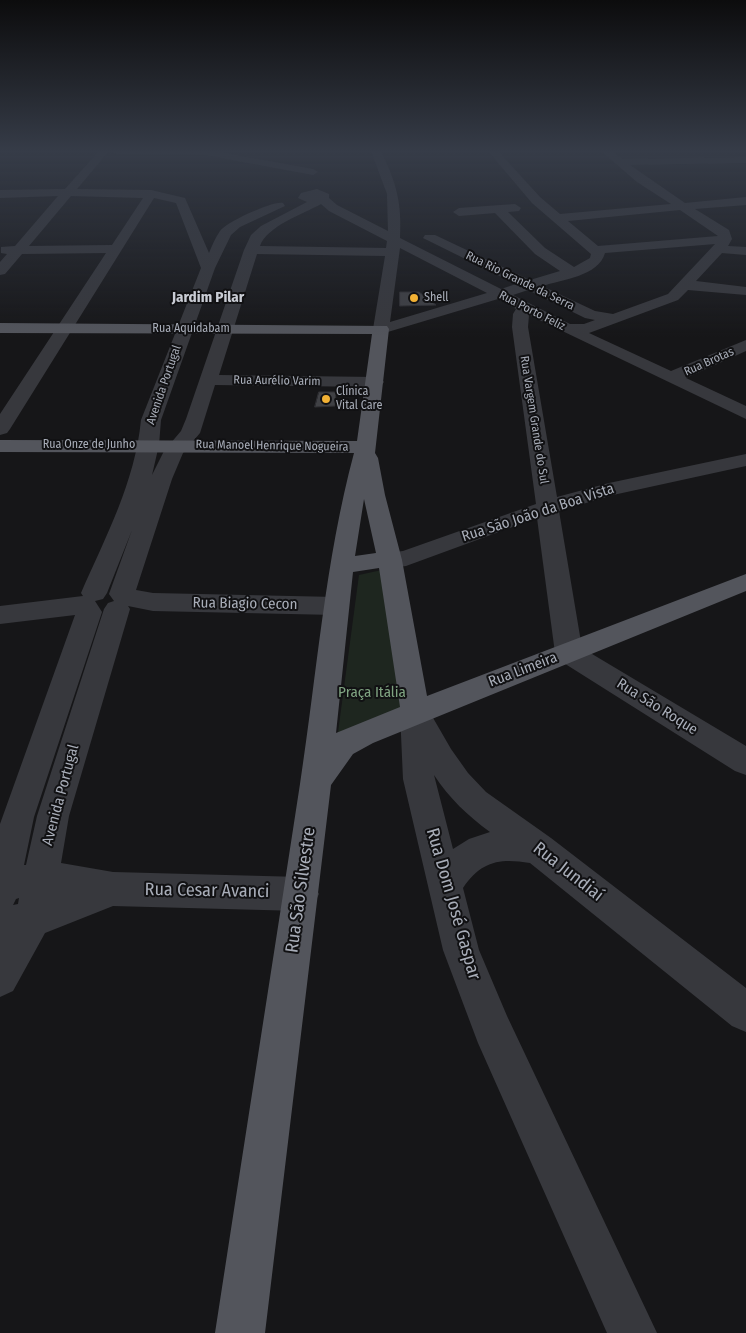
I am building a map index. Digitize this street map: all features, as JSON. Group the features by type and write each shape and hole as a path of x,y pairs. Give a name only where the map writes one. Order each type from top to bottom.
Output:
{"main road":[{"name":"Rua Aquidabam","path":"0,328 382,329"},
{"path":"332,737 336,606 354,494 366,448 382,329"},
{"name":"Rua Onze de Junho","path":"0,446 178,445"},
{"name":"Rua Manoel Henrique Nogueira","path":"178,445 366,448"},
{"name":"Rua Dom José Gaspar","path":"366,448 374,495 390,560 415,712"},
{"path":"342,567 365,561 390,560"},
{"name":"Rua Limeira","path":"316,781 332,737 362,734 746,582"},
{"name":"Rua São Silvestre","path":"240,1333 316,781"}],"street":[{"path":"0,271 51,213"},
{"path":"0,429 140,213"},
{"path":"186,213 209,247"},
{"name":"Avenida Portugal","path":"0,978 16,922 40,879 53,816 149,445 151,420 208,268 209,247 236,224 267,213"},
{"name":"Avenida Portugal","path":"1,889 18,817 107,602 161,479 178,445 193,426 251,250 261,231 288,213"},
{"name":"Rua Porto Feliz","path":"341,213 392,245 499,294 567,329 591,328 671,378 746,413"},
{"path":"394,213 382,329 572,272 584,268 596,260 598,256 596,250 550,213"},
{"path":"502,213 540,251 572,272"},
{"path":"555,218 610,213"},
{"path":"690,213 723,240 746,251"},
{"name":"Rua Rio Grande da Serra","path":"394,222 530,285 591,328"},
{"path":"591,328 667,301 687,284 723,240"},
{"path":"596,250 723,240 746,245"},
{"path":"251,250 392,245"},
{"path":"0,250 118,249"},
{"path":"687,284 746,291"},
{"name":"Rua Vargem Grande do Sul","path":"524,307 520,314 520,327 569,653"},
{"name":"Rua Brotas","path":"671,378 746,346"},
{"path":"728,353 746,361"},
{"name":"Rua Aurélio Varim","path":"208,380 375,382"},
{"name":"Rua São João da Boa Vista","path":"390,560 406,558 547,507 656,477 746,460"},
{"name":"Rua Biagio Cecon","path":"0,615 107,602 336,606"},
{"name":"Rua São Roque","path":"569,653 746,762"},
{"name":"Rua Jundiaí","path":"415,712 440,758 457,783 475,802 539,849 746,1012"},
{"name":"Rua Dom José Gaspar","path":"415,712 419,779 461,950 492,1029 632,1333"},
{"path":"444,886 463,861 477,852 496,846 519,844 539,849"},
{"name":"Rua Cesar Avanci","path":"1,889 40,879 64,879 113,889 301,894"},
{"name":"Rua Cesar Avanci","path":"16,922 113,889"}],"green space":[{"name":"Praça Itália","path":"382,570 404,710 337,740 359,575"}],"building":[{"name":"Shell","path":"400,292 419,292 436,305 400,306"},
{"name":"Clínica Vital Care","path":"319,392 336,392 335,406 315,407"}],"place":[{"name":"Shell","path":"414,298"},
{"name":"Clínica Vital Care","path":"326,399"}],"district":[{"name":"Jardim Pilar","path":"208,298"}]}
